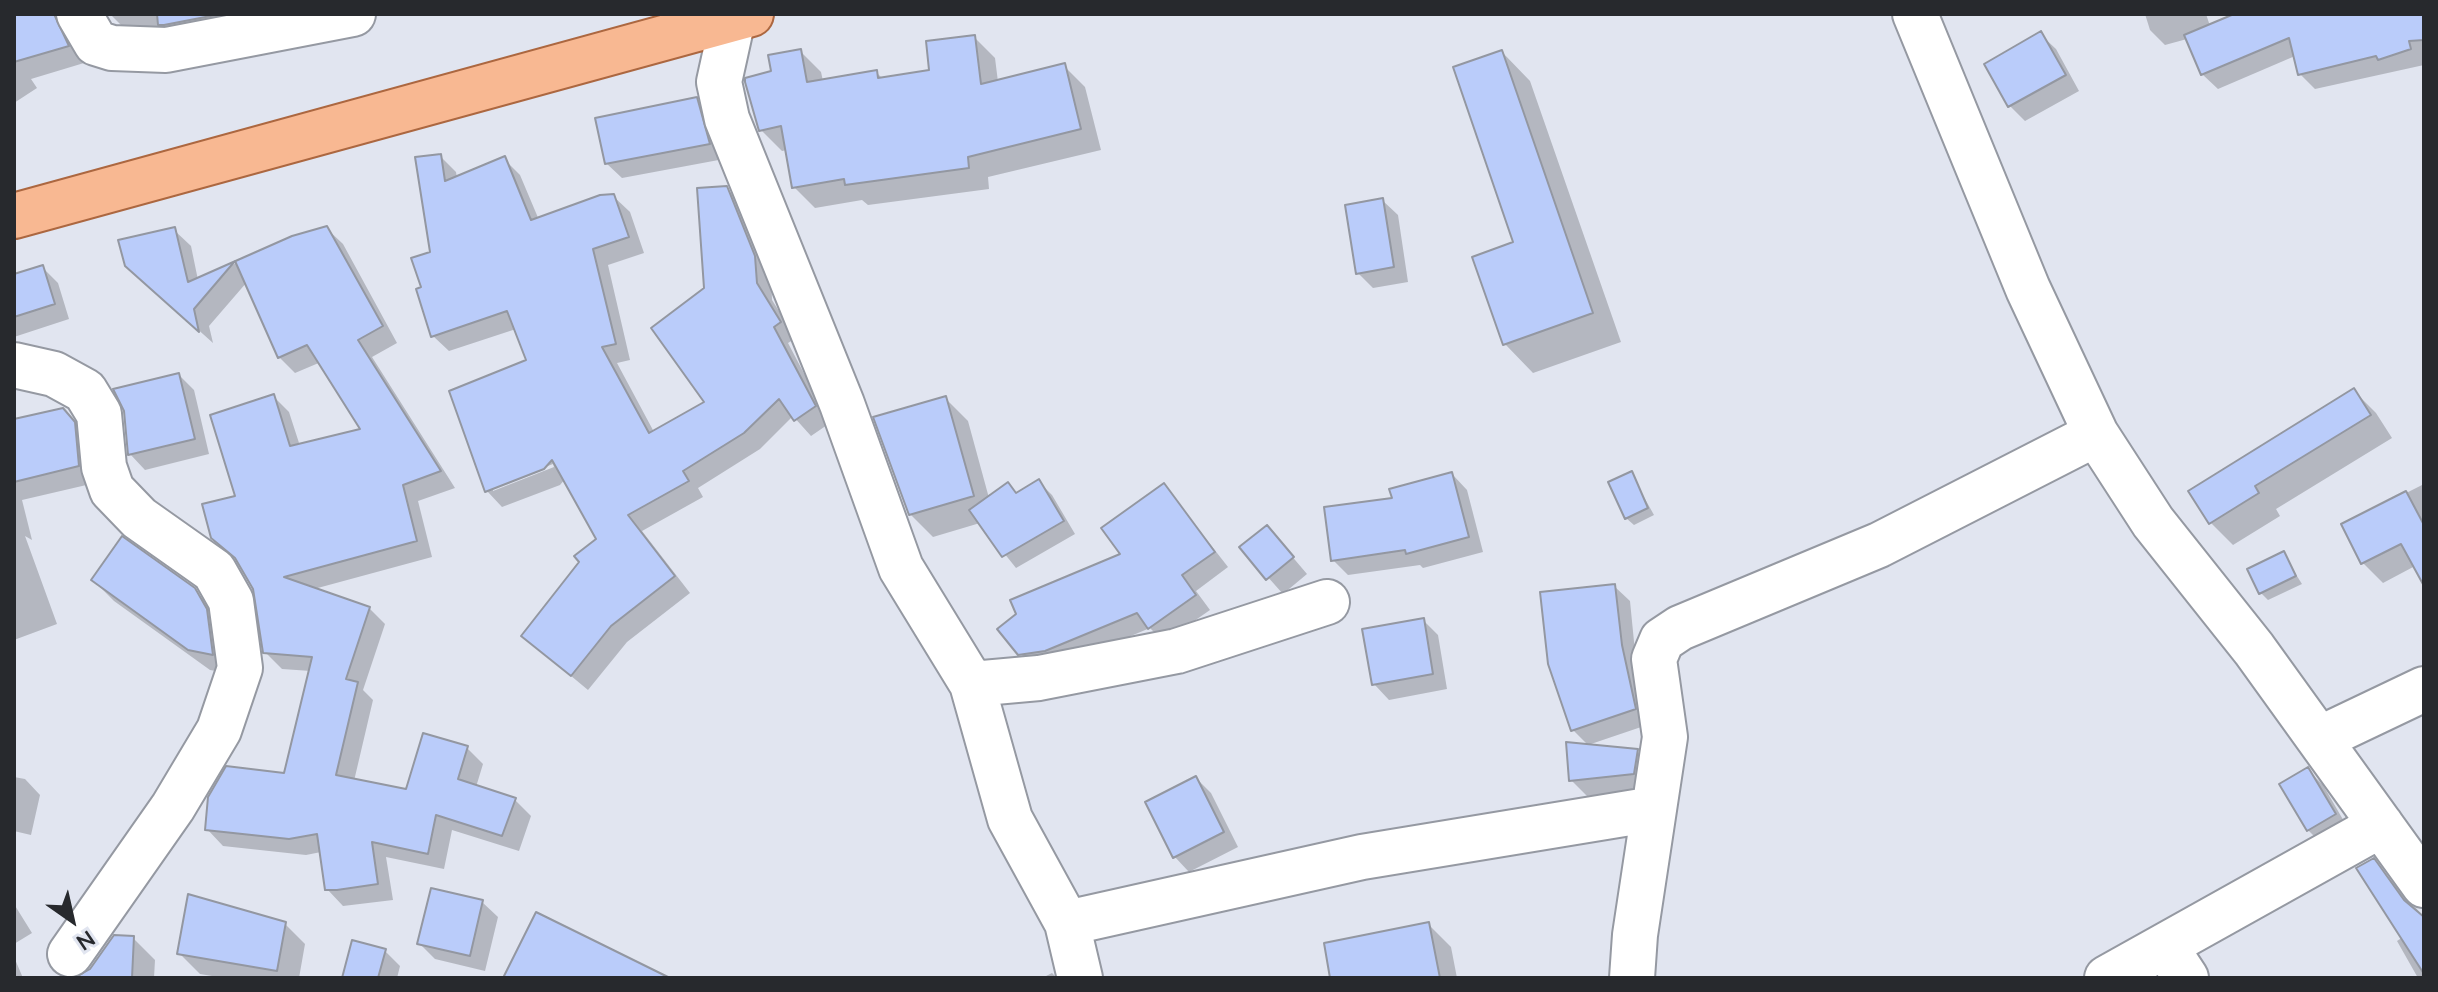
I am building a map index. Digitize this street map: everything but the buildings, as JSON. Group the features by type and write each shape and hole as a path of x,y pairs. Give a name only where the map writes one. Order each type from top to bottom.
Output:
{"main road":[{"path":"14,216 739,16"}],"street":[{"path":"79,14 96,43 112,48 166,50 353,14"},
{"path":"1915,14 2028,289 2096,434 2153,522 2254,649 2424,885"},
{"path":"739,16 719,82 727,119 842,404 901,568 972,684 1010,819 1067,923 1080,978"},
{"path":"14,365 54,374 85,391 99,414 104,467 112,490 139,518 214,571 231,601 240,668 219,730 173,807 70,954"},
{"path":"1632,978 1665,737 1654,659 1662,640 1680,628 1879,545 2096,434"},
{"path":"972,684 1039,678 1177,651 1327,602"},
{"path":"2319,739 2424,689"},
{"path":"1067,923 1362,857 1654,809"},
{"path":"2107,978 2176,962 2381,825"}]}
